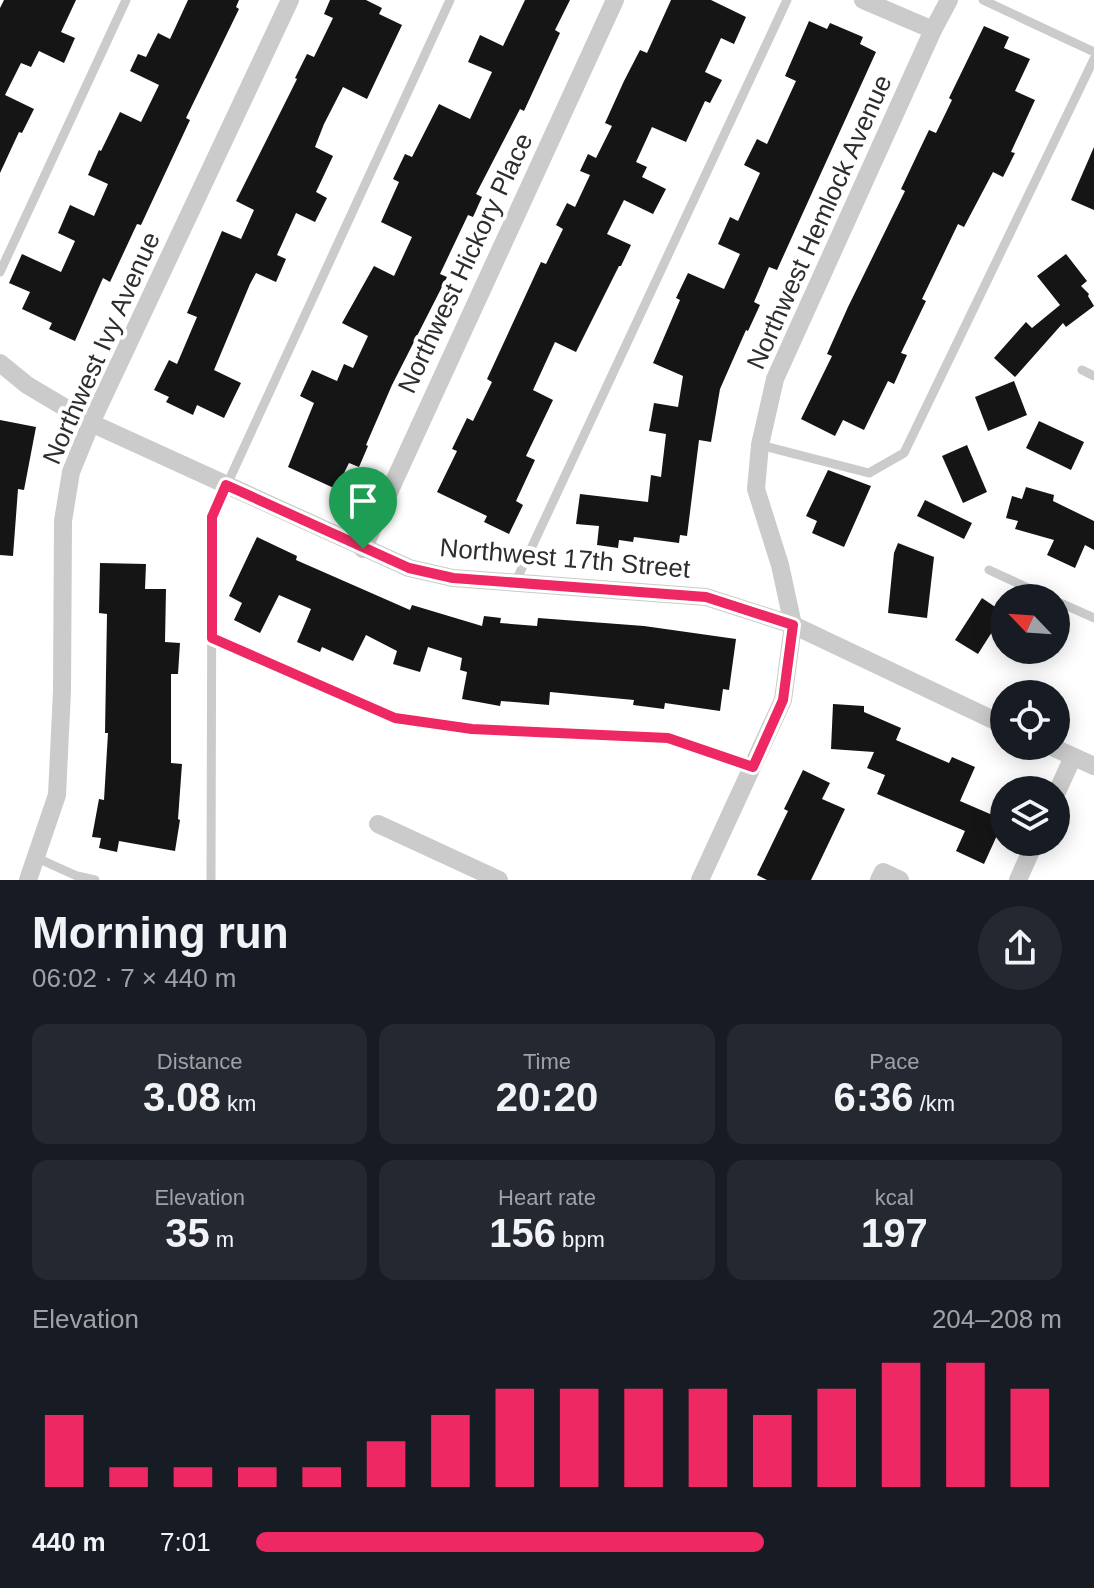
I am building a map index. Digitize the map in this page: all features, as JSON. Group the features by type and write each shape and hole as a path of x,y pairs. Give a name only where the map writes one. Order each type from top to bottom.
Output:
{"street":[{"name":"Northwest Ivy Avenue","path":"28,880 57,795 62,691 63,521 71,472 91,423 290,0"},
{"name":"Northwest Hickory Place","path":"363,549 615,0"},
{"path":"863,0 933,30"},
{"name":"Northwest Hemlock Avenue","path":"700,880 783,700 793,625 780,565 756,489 760,445 775,379 949,0"},
{"name":"Northwest 17th Street","path":"0,363 27,385 91,423 409,568 453,578 706,597 793,625 990,718"},
{"path":"1070,756 1094,766"},
{"path":"1064,776 1073,757"},
{"path":"378,824 499,880"},
{"path":"1018,880 1029,856"},
{"path":"879,880 883,872 900,880"}],"lane":[{"path":"0,272 126,0"},
{"path":"211,880 212,517 450,0"},
{"path":"515,583 787,0"},
{"path":"983,0 1094,52"},
{"path":"760,445 869,473 904,453 1094,59"},
{"path":"1082,370 1094,376"},
{"path":"989,570 1020,584"},
{"path":"1070,607 1094,618"},
{"path":"212,638 395,718 472,729 668,738 753,767"},
{"path":"37,858 77,876 95,880"}],"building":[{"path":"4,0 76,0 61,32 75,38 64,63 39,51 31,67 21,63 5,95 34,109 22,133 19,132 0,173 0,8"},
{"path":"188,0 239,0 236,7 239,9 186,118 190,120 141,225 137,224 110,282 103,278 75,341 49,329 52,323 22,309 30,292 9,283 22,254 61,272 75,241 58,233 70,205 94,216 108,184 88,175 99,150 120,112 141,122 159,85 130,71 138,54 146,57 158,33 170,39"},
{"path":"330,0 366,0 382,8 379,14 402,25 367,99 343,87 324,124 315,147 333,156 316,192 327,198 315,222 296,213 277,255 286,259 276,282 256,273 250,284 214,370 241,383 224,418 197,405 193,415 166,402 169,397 154,390 169,360 177,364 197,317 187,313 222,231 241,239 254,210 236,201 307,54 314,57 333,18 324,14"},
{"path":"525,0 570,0 555,30 560,33 524,111 520,109 476,194 482,197 473,217 468,215 440,274 447,277 392,385 359,467 349,463 336,489 288,467 314,403 300,396 312,370 337,381 344,364 353,368 368,336 342,323 374,266 394,276 412,237 381,222 399,182 393,179 405,154 412,157 439,104 470,119 492,72 468,62 480,35 503,46"},
{"path":"671,0 711,0 746,17 734,44 721,38 705,72 722,80 710,103 705,101 686,142 652,127 636,162 647,167 642,177 666,189 653,214 624,200 607,234 631,245 621,266 576,352 555,342 533,390 553,400 526,456 535,460 516,501 523,505 509,534 484,522 487,516 437,492 457,451 452,449 467,418 473,421 492,382 487,379 541,262 546,264 563,229 556,225 567,203 575,207 590,175 580,171 588,154 596,158 612,126 605,123 624,81 640,50 647,53"},
{"path":"809,21 827,29 830,23 863,37 860,44 876,52 777,270 769,267 754,302 760,305 720,389 711,442 699,440 687,536 680,535 679,543 634,537 633,542 619,540 618,548 597,545 599,526 576,524 580,494 648,502 651,475 661,477 666,434 649,431 654,403 678,407 683,376 653,363 688,273 724,289 740,254 718,244 730,217 738,221 760,173 744,165 757,139 767,144 796,81 785,76"},
{"path":"984,26 1009,37 1004,48 1030,59 1015,91 1035,100 1003,177 993,172 964,227 958,224 922,299 926,301 901,353 907,355 894,384 888,381 864,430 843,420 835,436 801,419 832,356 827,354 848,307 905,191 901,189 929,130 936,133 952,100 949,98"},
{"path":"1094,147 1094,210 1071,200"},
{"path":"1066,254 1087,281 1081,286 1094,306 1066,327 1063,323 1015,377 994,358 1026,322 1032,328 1060,305 1037,276"},
{"path":"1014,381 1027,415 988,431 975,397"},
{"path":"0,420 36,427 24,490 18,489 13,556 0,555"},
{"path":"1039,421 1084,442 1071,470 1026,448"},
{"path":"967,445 987,492 963,503 942,456"},
{"path":"828,470 871,486 844,547 812,533 817,521 806,516"},
{"path":"1026,487 1054,495 1053,501 1094,521 1094,550 1085,545 1075,568 1047,555 1054,540 1015,529 1018,521 1006,518 1012,496 1022,499"},
{"path":"925,500 972,523 964,539 917,516"},
{"path":"257,537 297,556 296,560 410,610 412,605 482,626 484,616 501,618 500,623 537,626 538,618 644,626 736,639 729,690 723,689 720,711 665,703 664,709 633,705 634,700 550,692 549,705 501,701 500,706 462,699 467,672 460,670 462,658 428,647 420,672 393,664 397,651 366,635 353,661 322,647 320,652 297,642 311,609 279,595 260,633 234,620 242,603 229,596"},
{"path":"898,543 934,557 927,618 888,613 894,553"},
{"path":"100,563 146,564 145,589 166,589 165,642 180,643 178,674 171,674 171,763 182,764 180,820 175,851 119,841 117,852 99,848 101,838 92,837 99,799 104,800 108,733 105,733 107,614 99,613"},
{"path":"982,598 990,603 990,635 978,654 955,640"},
{"path":"833,704 864,706 864,712 901,728 896,740 949,763 952,757 975,767 960,801 990,814 990,851 984,864 956,851 965,831 877,794 885,775 867,768 874,752 831,749"},
{"path":"803,770 830,783 822,799 845,809 811,880 767,880 757,875 788,811 784,809"}],"route":[{"path":"226,485 363,549 409,568 453,578 706,597 793,625 783,700 753,767 668,738 472,729 395,718 212,638 212,517 226,485"}]}
